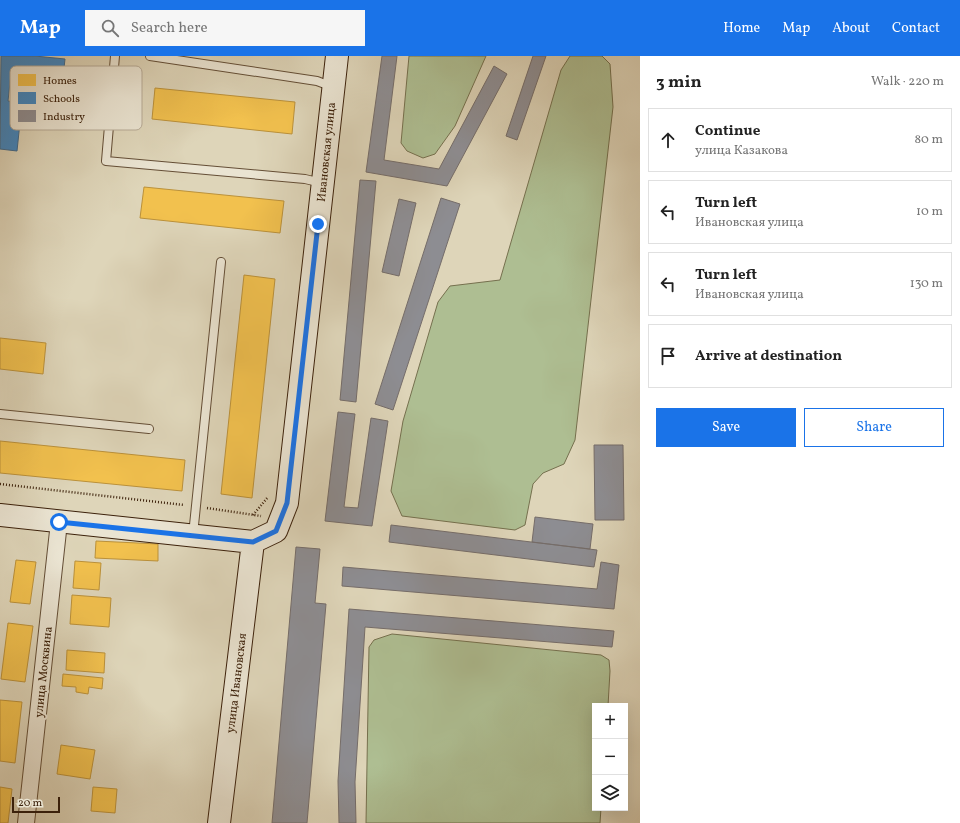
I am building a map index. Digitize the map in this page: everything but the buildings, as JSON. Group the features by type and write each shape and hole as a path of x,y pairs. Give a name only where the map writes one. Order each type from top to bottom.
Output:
{"street":[{"name":"Ивановская улица","path":"253,542 276,531 287,503 337,56"},
{"path":"0,515 253,542"},
{"name":"улица Москвина","path":"26,823 59,522"},
{"name":"улица Ивановская","path":"220,823 253,542"}],"lane":[{"path":"113,66 114,56"},
{"path":"150,56 316,81 334,87"},
{"path":"108,130 106,161 305,179 323,183"},
{"path":"193,536 221,262"},
{"path":"0,414 149,429"}],"path":[{"path":"0,484 196,507 280,519"}],"green space":[{"path":"409,56 486,56 455,126 435,154 423,158 407,151 401,143"},
{"path":"570,56 602,56 610,64 613,107 575,440 564,464 543,473 533,484 525,525 515,530 402,516 391,491 403,421 438,302 450,286 500,280 561,70"},
{"path":"392,634 601,655 609,660 610,671 608,703 592,703 592,811 601,811 600,823 366,823 369,647 374,640"}],"route":[{"path":"59,522 253,542 276,531 287,503 318,224"}]}
